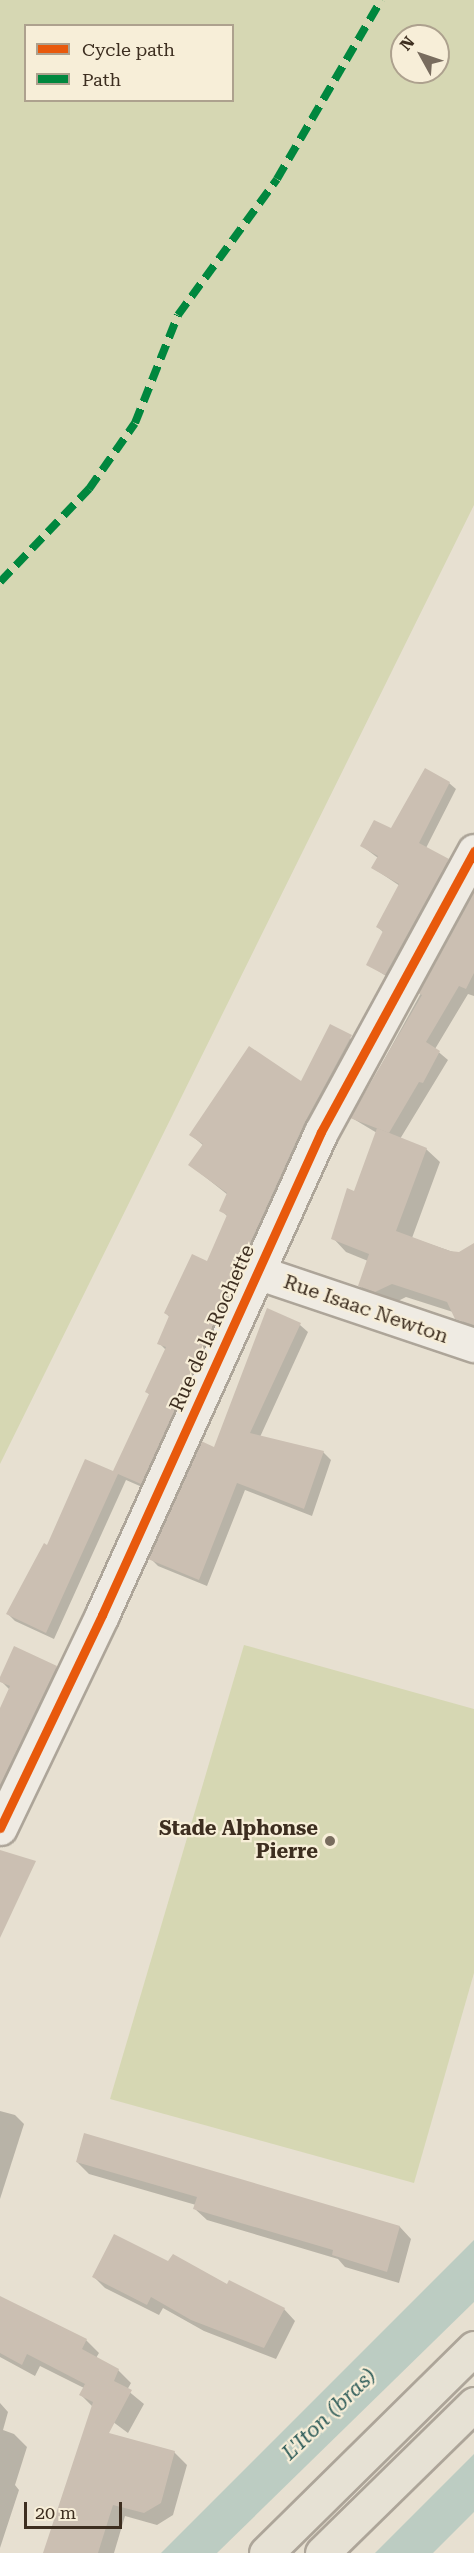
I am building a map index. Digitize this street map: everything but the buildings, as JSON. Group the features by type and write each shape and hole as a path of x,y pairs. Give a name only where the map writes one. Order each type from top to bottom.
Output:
{"main road":[{"path":"266,2553 474,2348"},
{"path":"322,2553 474,2404"}],"street":[{"name":"Rue de la Rochette","path":"0,1828 107,1605 321,1132 474,851"},
{"name":"Rue Isaac Newton","path":"257,1272 474,1345"}],"green space":[{"path":"0,0 474,0 474,505 0,1464"},
{"name":"Stade Alphonse Pierre","path":"244,1645 474,1709 474,1973 414,2183 110,2099"}],"water":[{"name":"L'Iton (bras)","path":"474,2240 474,2302 217,2553 161,2553"},
{"path":"474,2454 474,2512 433,2553 375,2553"}],"marked path":[{"path":"0,582 89,489 135,423 178,315 277,179 381,0"}],"cycle path":[{"path":"0,1828 102,1615 321,1132 474,851"}],"place":[{"name":"Stade Alphonse Pierre","path":"330,1841"}]}
